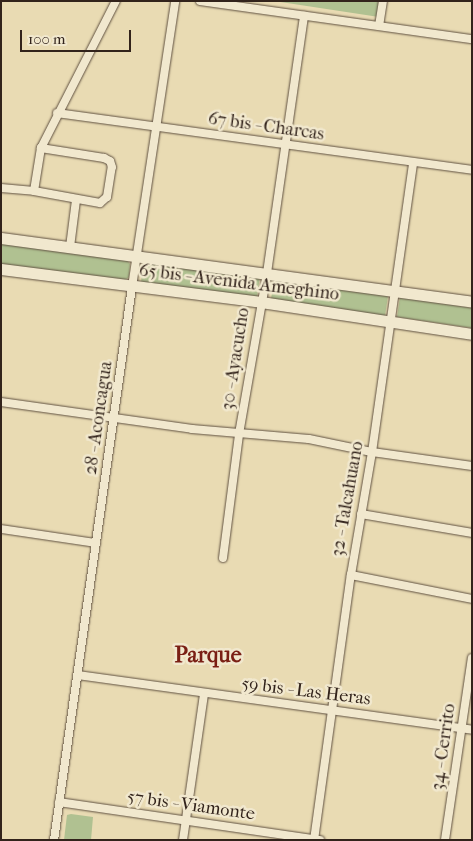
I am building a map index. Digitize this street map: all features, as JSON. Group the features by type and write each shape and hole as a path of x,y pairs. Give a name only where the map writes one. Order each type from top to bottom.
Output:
{"main road":[{"name":"65 bis - Avenida Ameghino","path":"1,238 472,302"},
{"name":"65 bis - Avenida Ameghino","path":"1,269 260,302 472,334"}],"street":[{"path":"34,191 41,148 57,113 116,1"},
{"name":"28 - Aconcagua","path":"54,840 155,127 175,1"},
{"path":"200,1 472,39"},
{"path":"379,26 383,1"},
{"name":"30 - Ayacucho","path":"223,558 239,434 260,302 267,273 304,16"},
{"name":"67 bis - Charcas","path":"57,113 472,170"},
{"path":"1,188 34,191 100,204 104,201 107,197 112,167 110,161 104,158 41,148"},
{"name":"32 - Talcahuano","path":"316,840 351,576 372,452 414,163"},
{"path":"70,247 76,200"},
{"path":"1,402 239,434 310,439 372,452 472,466"},
{"path":"361,514 472,533"},
{"path":"1,529 96,543"},
{"path":"351,576 472,600"},
{"name":"34 - Cerrito","path":"445,840 472,658"},
{"name":"59 bis - Las Heras","path":"78,675 472,730"},
{"path":"182,840 204,694"},
{"name":"57 bis - Viamonte","path":"59,802 316,840"}],"green space":[{"path":"274,1 381,1 379,17"},
{"path":"1,243 127,260 130,264 129,277 125,280 1,264"},
{"path":"143,262 260,276 257,297 141,283"},
{"path":"274,280 388,296 385,316 271,299"},
{"path":"400,297 472,308 472,328 397,317"},
{"path":"67,815 93,817 91,840 64,840"}],"district":[{"name":"Parque","path":"208,656"}]}
